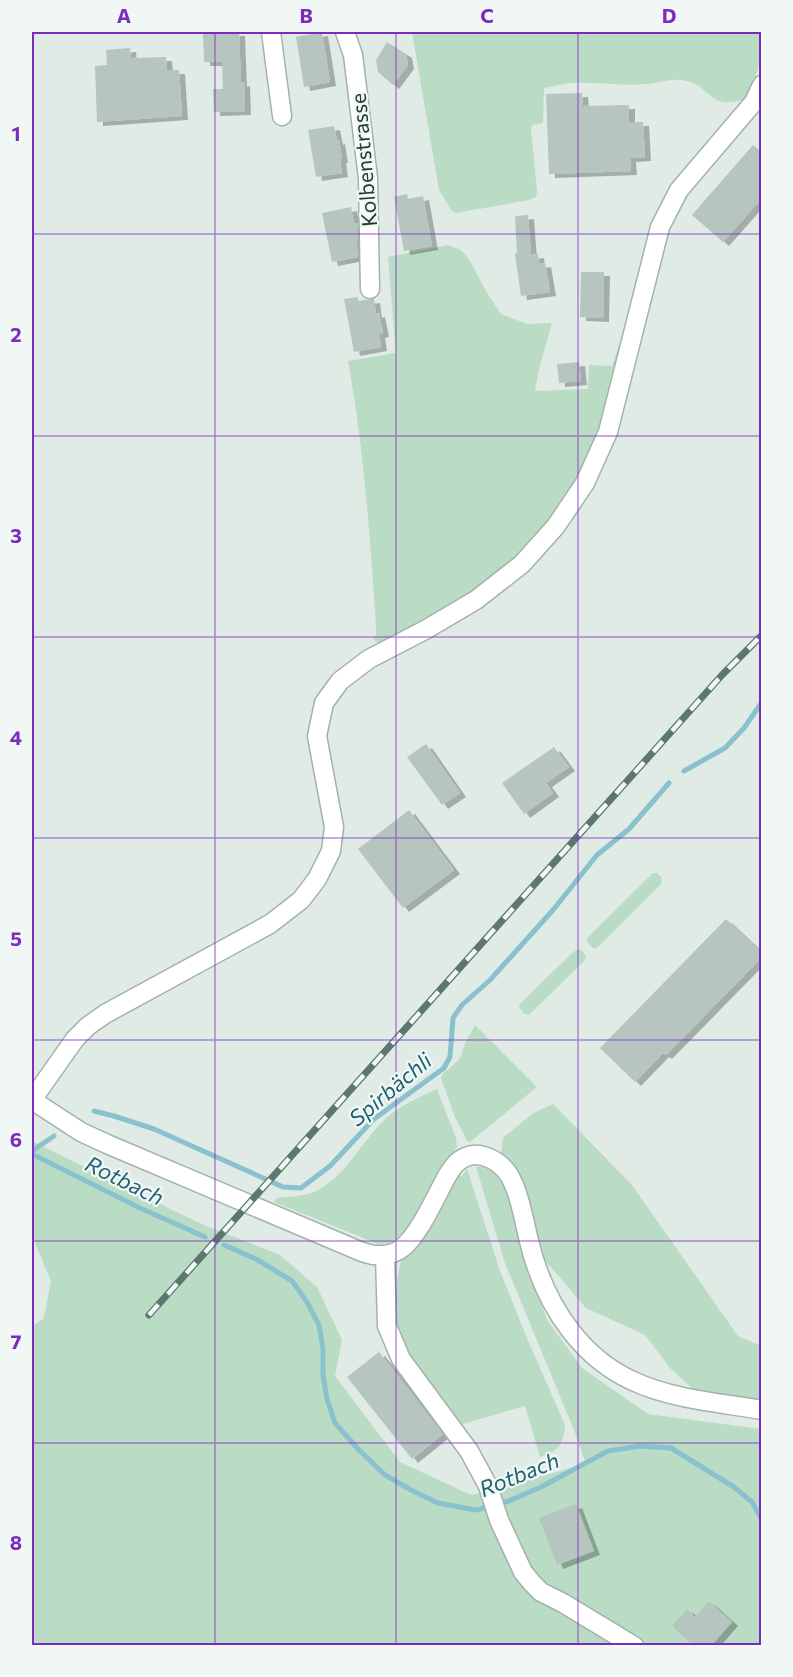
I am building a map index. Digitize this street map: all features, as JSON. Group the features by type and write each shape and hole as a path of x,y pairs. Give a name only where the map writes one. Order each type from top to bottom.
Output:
{"street":[{"path":"271,32 282,116"},
{"name":"Kolbenstrasse","path":"345,32 353,55 368,178 370,289"},
{"path":"762,85 754,102 672,201 660,227 608,432 585,483 556,525 522,564 476,600 369,659 340,681 324,703 317,736 334,827 331,851 317,879 301,900 270,924 105,1014 88,1026 75,1039 32,1100 81,1132 107,1144 373,1255 385,1256 395,1252 415,1234 447,1176 460,1160 475,1155 491,1159 501,1165 510,1175 535,1262 548,1296 566,1327 582,1344 615,1372 634,1382 704,1401 762,1410"},
{"path":"385,1256 387,1326 401,1359 469,1451 488,1486 516,1560 541,1592 634,1646"}],"green space":[{"path":"412,32 761,32 761,42 760,59 750,91 745,99 733,102 717,100 695,84 682,80 637,84 572,83 544,88 543,123 532,125 531,128 536,197 456,213 452,211 439,190"},
{"path":"448,245 461,250 469,259 501,314 527,324 552,323 535,391 588,389 589,365 612,366 619,345 622,348 598,437 576,484 538,537 496,577 436,615 380,644 372,638 376,635 376,625 369,526 348,361 396,353 388,257"},
{"path":"653,873 657,873 662,878 661,884 594,949 587,942 588,937"},
{"path":"578,949 586,956 584,961 530,1014 523,1013 519,1007 520,1004"},
{"path":"475,1025 537,1087 470,1142 467,1141 455,1117 441,1078 443,1073 461,1057 465,1043"},
{"path":"437,1089 456,1138 457,1147 436,1177 408,1227 396,1239 378,1244 274,1202 277,1198 305,1195 325,1186 344,1169 385,1119 410,1102"},
{"path":"553,1104 632,1185 738,1336 761,1346 761,1404 692,1388 670,1368 645,1335 586,1308 542,1257 521,1178 513,1165 501,1153 503,1138 532,1114"},
{"path":"32,1141 199,1223 280,1255 317,1287 342,1340 335,1376 400,1462 471,1495 586,1464 505,1263 476,1167 495,1172 504,1181 512,1200 523,1248 547,1320 582,1368 648,1414 761,1429 761,1645 32,1645 32,1327 44,1318 51,1281 32,1230"},
{"path":"467,1169 500,1271 565,1425 563,1438 556,1450 540,1457 525,1406 459,1425 403,1346 396,1322 396,1285 401,1261 412,1250 458,1175 462,1176"}],"building":[{"path":"239,32 241,83 244,82 245,111 214,112 213,89 223,89 222,62 204,62 203,33"},
{"path":"322,32 330,82 304,87 296,37"},
{"path":"387,42 406,54 408,65 393,85 378,72 376,60"},
{"path":"130,48 131,58 166,57 167,70 179,70 182,116 97,122 95,66 107,65 106,50"},
{"path":"582,93 583,106 629,105 629,122 643,122 645,157 630,158 631,171 549,174 546,94"},
{"path":"334,126 337,141 339,140 342,173 316,177 308,130"},
{"path":"753,145 762,152 762,198 723,242 692,215"},
{"path":"407,194 408,199 423,196 432,246 404,251 394,197"},
{"path":"351,207 354,224 357,223 358,228 358,241 356,242 358,257 332,262 322,213"},
{"path":"528,215 531,255 538,254 539,264 545,263 550,292 521,296 515,254 517,253 515,216"},
{"path":"581,272 604,272 603,318 580,317"},
{"path":"358,297 358,301 374,299 376,314 379,313 383,333 379,334 381,347 354,352 344,299"},
{"path":"579,362 581,381 559,383 557,364"},
{"path":"426,744 460,793 442,805 407,757"},
{"path":"554,747 569,767 546,783 553,793 524,814 502,783"},
{"path":"409,810 454,870 403,908 358,849"},
{"path":"726,919 762,953 762,957 666,1055 663,1053 635,1082 600,1048"},
{"path":"379,1352 443,1434 412,1459 347,1377"},
{"path":"576,1504 594,1551 557,1565 539,1518"},
{"path":"709,1601 732,1622 711,1646 694,1646 672,1626 687,1609 695,1617"}],"waterway":[{"name":"Spirbächli","path":"684,771 725,748 744,728 762,702"},
{"name":"Spirbächli","path":"94,1111 154,1129 283,1187 301,1188 330,1166 374,1119 444,1068 450,1057 453,1018 462,1005 490,980 553,910 597,855 629,829 669,783"},
{"path":"32,1151 54,1136"},
{"name":"Rotbach","path":"32,1154 140,1208 205,1237"},
{"name":"Rotbach","path":"224,1245 256,1259 292,1281 307,1302 319,1325 323,1349 323,1375 327,1399 335,1423 385,1475 411,1490 438,1503 476,1510 509,1501 541,1487 608,1451 640,1446 671,1448 734,1487 752,1502 762,1520"}],"railway":[{"path":"149,1315 722,675 762,635"}]}
